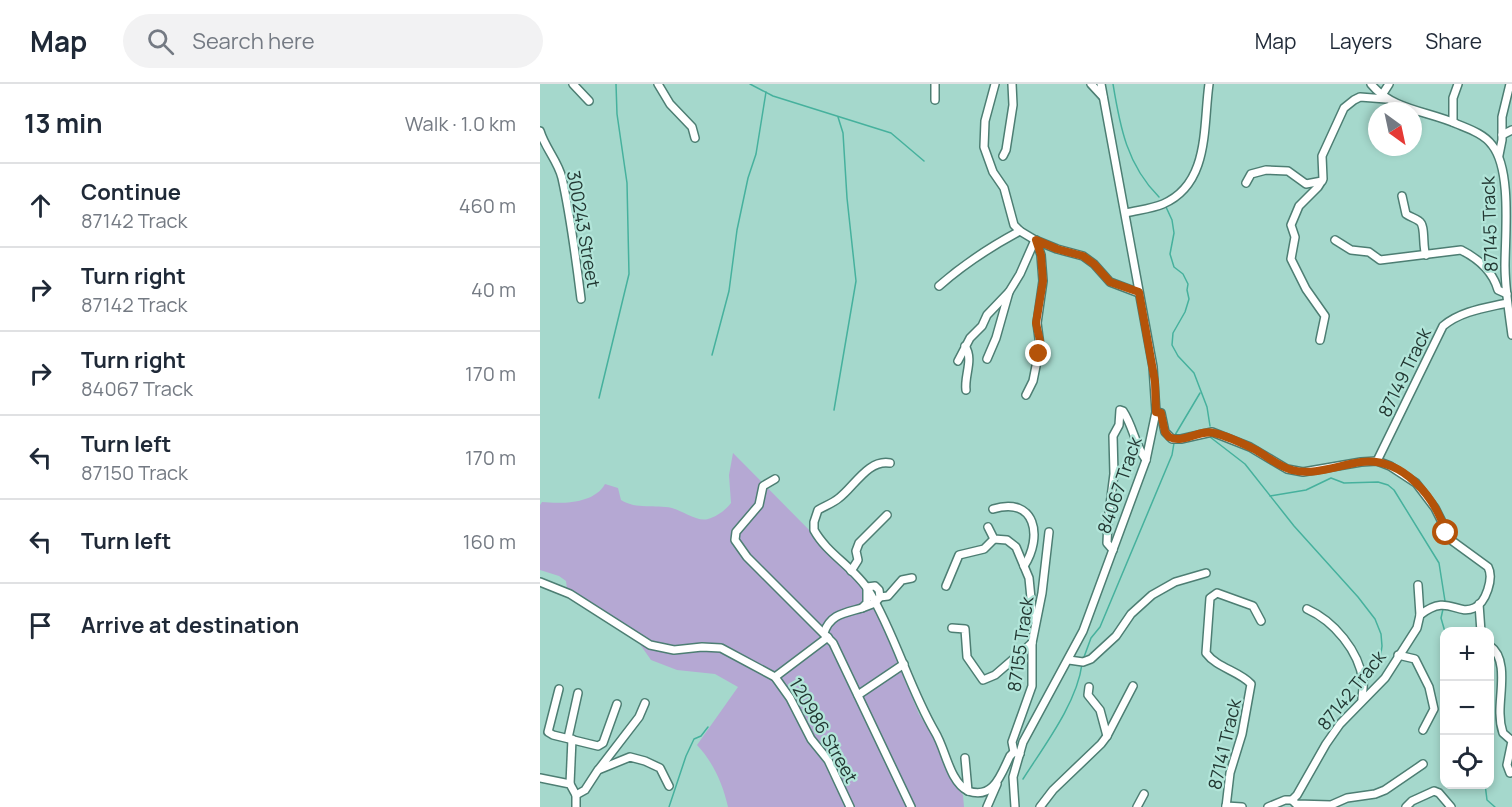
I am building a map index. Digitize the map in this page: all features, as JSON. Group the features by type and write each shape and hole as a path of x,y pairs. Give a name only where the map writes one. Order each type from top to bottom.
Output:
{"street":[{"path":"573,84 590,100"},
{"path":"658,84 670,104 692,127 695,138"},
{"path":"935,84 935,100"},
{"path":"995,84 985,121 984,147 988,161 1004,188 1013,221 1020,231 1035,240 1083,256 1094,264 1110,282 1139,292"},
{"path":"1003,156 1012,112 1012,84"},
{"path":"1091,84 1103,97"},
{"name":"84067 Track","path":"1014,807 1012,783 1017,753 1068,660 1090,614 1146,460 1156,412 1155,382 1101,84"},
{"path":"1126,213 1165,203 1189,184 1200,160 1209,84"},
{"name":"87145 Track","path":"1371,84 1384,97 1453,122 1486,138 1499,155 1509,216 1505,267 1512,335"},
{"path":"1320,340 1325,316 1306,289 1291,259 1295,237 1291,225 1296,211 1322,181 1325,148 1344,108 1360,98 1384,97 1389,84"},
{"path":"1453,122 1453,98 1458,84"},
{"path":"1499,155 1502,117 1510,84"},
{"path":"1502,135 1512,130"},
{"name":"300243 Street","path":"540,131 561,177 572,226 581,299"},
{"path":"1246,183 1251,174 1266,170 1288,171 1306,184 1322,181"},
{"path":"1402,196 1406,214 1423,225 1423,249 1426,255"},
{"path":"939,286 964,264 1020,231"},
{"path":"958,361 970,338 982,326 987,315 1009,292 1035,240"},
{"path":"1026,395 1033,381 1040,346 1036,323 1043,281 1041,255 1035,240"},
{"path":"1335,240 1351,250 1369,252 1380,260 1458,250 1489,270 1498,290 1507,294"},
{"path":"987,359 996,338 1009,292"},
{"name":"87149 Track","path":"1377,461 1443,326 1454,318 1474,310 1507,303"},
{"path":"965,346 969,355 966,390"},
{"path":"1113,550 1107,543 1108,521 1114,474 1113,436 1119,425 1120,410 1130,422 1133,435 1146,460"},
{"path":"1156,412 1161,413 1166,434 1172,439 1181,440 1212,432 1250,447 1292,470 1308,472 1377,461 1398,470 1416,483 1435,508 1450,540 1488,567 1491,572 1479,604 1481,627"},
{"path":"862,608 867,599 867,588 815,533 814,522 817,512 841,497 855,481 880,462 890,463"},
{"path":"775,479 763,486 759,505 736,532 735,540 747,557 826,635 837,649 911,807"},
{"path":"993,508 1012,505 1025,511 1032,519 1033,547 1024,566"},
{"path":"851,572 858,560 856,551 859,543 887,515"},
{"path":"987,527 994,539"},
{"name":"87155 Track","path":"1017,753 1012,742 1032,686 1032,643 1042,593 1049,532"},
{"path":"994,539 1012,543 1024,566 1029,578 1034,631"},
{"path":"945,586 960,554 984,549 994,539"},
{"path":"1068,660 1083,662 1091,659 1116,636 1131,614 1158,591 1174,582 1206,573"},
{"path":"775,677 826,635 827,626 836,616 862,608 888,596 904,579 912,578"},
{"name":"120986 Street","path":"540,582 570,594 650,645 674,650 702,647 721,648 775,677 790,698 811,739 828,760 850,807"},
{"path":"867,588 873,585 878,587 877,600 923,713 943,747 958,784 968,790 982,793 998,784"},
{"path":"1418,585 1420,615 1438,605 1470,609 1479,604"},
{"name":"87141 Track","path":"1226,807 1230,773 1242,734 1251,684 1211,658 1206,652 1210,598 1217,593 1247,603 1255,608 1261,621"},
{"path":"1307,609 1331,626 1355,653 1363,681 1362,699"},
{"name":"87142 Track","path":"1292,801 1340,724 1384,678 1417,628 1420,615"},
{"path":"952,628 965,629 968,657 983,680 994,675 1032,643"},
{"path":"1494,650 1500,662 1500,718 1503,734 1512,741 1506,765 1510,773"},
{"path":"1398,655 1414,659 1432,695 1434,712 1423,730"},
{"path":"858,695 904,664"},
{"path":"1040,807 1053,790 1096,750 1107,736 1133,686"},
{"path":"1089,687 1088,695 1101,710 1107,736"},
{"path":"559,689 548,732 596,746 603,743 617,704"},
{"path":"576,807 576,795 570,784 570,739 578,693"},
{"path":"576,795 585,790 639,717 645,703"},
{"path":"987,807 1010,756 1017,753"},
{"path":"598,770 633,757 660,768 669,786"},
{"path":"965,758 968,790"},
{"path":"1268,807 1285,800 1296,804 1331,805 1347,798 1369,795 1385,790 1423,764"},
{"path":"540,778 570,784"},
{"path":"1406,807 1412,801 1436,791 1451,807"},
{"path":"1137,807 1144,794"},
{"path":"1226,807 1242,807"}],"shaded area":[{"path":"733,453 869,594 919,714 940,747 954,784 963,795 964,807 728,807 717,774 697,745 738,687 715,674 677,670 651,660 630,630 567,589 566,581 559,576 540,570 540,505 542,502 559,503 586,499 600,491 605,484 618,488 621,500 627,503 672,508 695,518 708,519 721,513 731,503 729,475"}],"waterway":[{"path":"599,398 629,274 627,183 617,114 616,84"},
{"path":"750,84 773,96 891,133 924,161"},
{"path":"1113,84 1122,130 1132,159 1148,185 1159,197"},
{"path":"712,355 729,291 737,230 748,178 756,154 766,92"},
{"path":"834,410 856,281 843,133 838,117"},
{"path":"1166,207 1172,220 1174,233 1170,254 1174,267 1183,274 1188,284 1189,299 1185,312 1173,333 1172,345 1178,356 1194,373 1207,407 1210,426"},
{"path":"1175,435 1200,393"},
{"path":"1210,437 1245,464 1294,526 1375,619 1381,634 1379,667"},
{"path":"1084,657 1091,638 1100,627 1172,455 1174,443"},
{"path":"1270,496 1306,490 1331,478 1344,483 1378,482 1388,485 1394,490 1439,563 1445,601"},
{"path":"1443,609 1441,618 1444,627"},
{"path":"1023,779 1067,709 1074,694 1082,664"},
{"path":"669,807 694,739 701,736 708,727"},
{"path":"1486,789 1487,800 1495,807"}],"route":[{"path":"1039,354 1040,341 1036,323 1043,281 1041,255 1036,240 1083,256 1094,264 1110,282 1139,292 1153,367 1156,412 1161,413 1165,432 1169,437 1181,440 1212,432 1250,447 1287,469 1298,471 1308,472 1377,461 1398,470 1416,483 1435,508 1446,533"}]}
